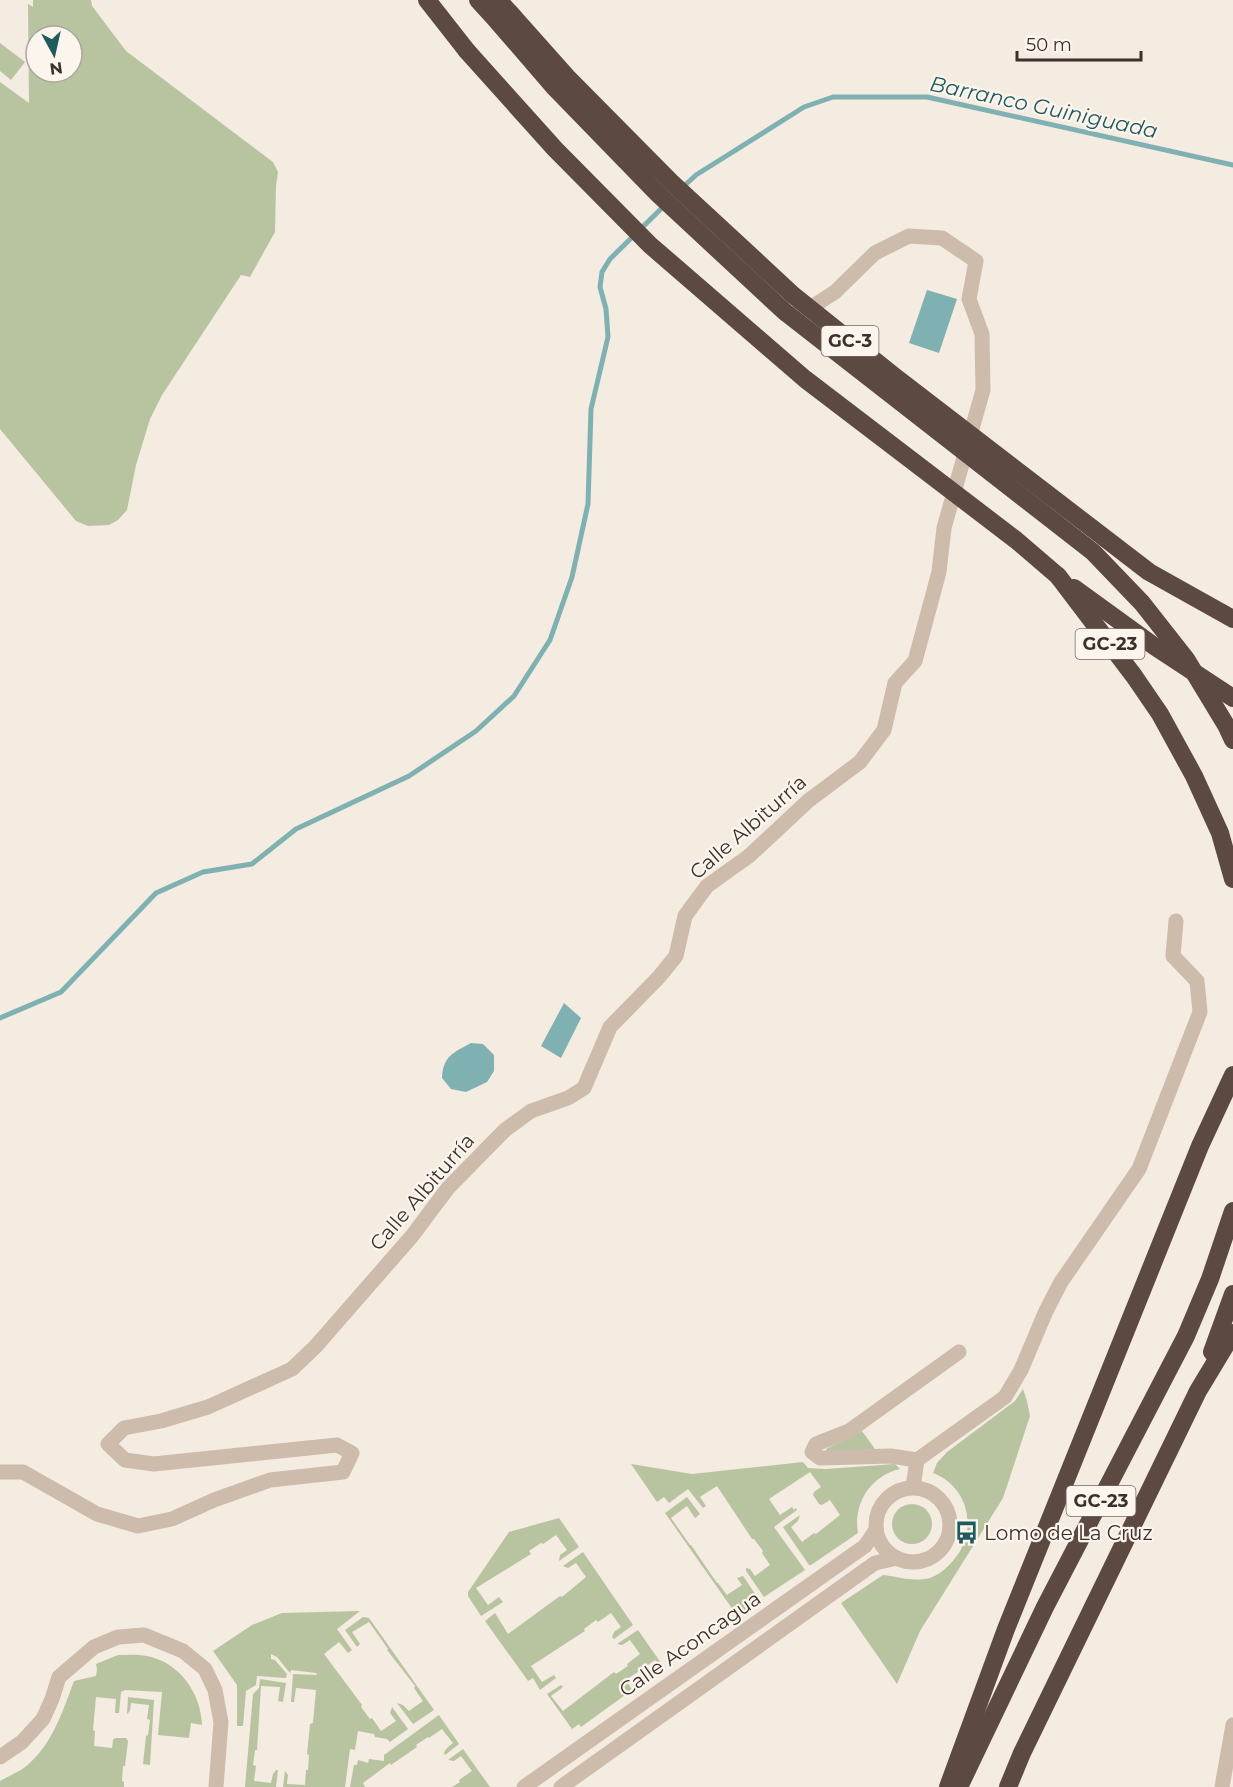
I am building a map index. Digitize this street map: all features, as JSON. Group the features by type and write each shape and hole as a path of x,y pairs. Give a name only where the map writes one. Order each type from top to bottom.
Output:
{"highway":[{"name":"GC-3","path":"427,0 467,51 555,149 650,245 805,379 1016,540 1058,576 1154,646 1233,698"},
{"path":"478,0 502,9 555,88 642,178 785,312 1093,552 1142,603 1186,659 1233,740"},
{"name":"GC-3","path":"502,9 671,182 793,295 902,383 1149,572 1233,619"},
{"name":"GC-23","path":"1058,576 1160,714 1194,776 1220,833 1233,879"},
{"path":"948,1787 1006,1629 1200,1146 1229,1083"},
{"name":"GC-23","path":"959,1787 1045,1607 1186,1336 1210,1279 1233,1211"},
{"name":"GC-23","path":"1008,1787 1022,1753 1198,1391 1233,1294"},
{"path":"1198,1391 1233,1333"}],"street":[{"name":"Calle Albiturría","path":"0,1472 23,1472 97,1514 138,1526 172,1519 214,1500 270,1480 343,1472 352,1453 337,1445 154,1464 125,1460 108,1444 124,1428 161,1421 208,1407 292,1368 308,1354 412,1236 448,1188 506,1130 531,1111 568,1098 584,1088 610,1027 659,977 676,956 685,916 707,886 749,856 808,801 860,762 884,730 895,683 915,661 939,572 944,528 983,390 982,334 969,299 976,261 942,238 909,236 876,253 835,292 815,305 798,310 762,272 745,245"},
{"path":"912,1487 917,1460 1005,1396 1021,1371 1061,1282 1139,1169 1200,1012 1197,981 1173,956 1176,921"},
{"path":"917,1460 891,1456 820,1458 812,1452 816,1444 849,1431 959,1352"},
{"path":"912,1487 925,1489 936,1495 944,1504 951,1527 942,1549 932,1557 909,1562 887,1552 876,1530 881,1506 889,1496 912,1487"},
{"name":"Calle Aconcagua","path":"524,1787 865,1546 876,1530"},
{"name":"Calle Aconcagua","path":"561,1787 875,1563 897,1558"},
{"path":"0,1757 22,1742 42,1719 59,1677 94,1647 118,1637 144,1635 183,1651 205,1669 215,1690 221,1722 216,1787"},
{"path":"1222,1787 1230,1758 1233,1725"}],"green space":[{"path":"33,0 91,0 92,6 126,51 273,162 278,172 275,232 250,277 241,275 162,395 150,419 136,465 127,510 118,520 109,525 88,526 76,521 0,429 0,82 29,103 29,84 84,84 84,24 28,24 28,4 33,7"},
{"path":"0,43 24,63 11,80 0,71"},
{"path":"1023,1389 1030,1416 1003,1498 920,1631 897,1684 841,1603 883,1575 912,1579 936,1576 959,1554 965,1541 967,1528 967,1514 963,1501 946,1480 933,1473 937,1463 947,1452 1015,1401"},
{"path":"862,1431 875,1449 827,1452 826,1449"},
{"path":"803,1462 808,1468 826,1469 895,1464 900,1469 880,1478 866,1493 858,1512 858,1533 811,1565 783,1527 800,1515 798,1521 791,1527 802,1542 840,1515 830,1500 822,1505 819,1504 813,1495 821,1487 810,1472 769,1499 780,1515 792,1507 794,1510 796,1508 797,1510 774,1527 805,1570 764,1597 746,1568 750,1569 755,1576 770,1565 763,1551 752,1539 717,1486 700,1497 706,1506 703,1508 688,1489 669,1503 664,1497 657,1502 631,1464 692,1474"},
{"path":"687,1497 700,1514 695,1518 687,1506 671,1518 727,1595 742,1585 737,1578 743,1576 760,1601 738,1617 665,1513"},
{"path":"912,1504 926,1510 932,1524 926,1538 912,1544 898,1538 892,1524 898,1510"},
{"path":"559,1518 579,1547 559,1561 560,1555 567,1550 556,1535 529,1551 531,1554 476,1588 488,1605 499,1597 503,1602 481,1616 468,1596 468,1592 509,1532"},
{"path":"583,1552 633,1625 614,1639 612,1637 614,1632 621,1627 611,1613 598,1622 596,1620 584,1629 585,1631 531,1666 542,1682 554,1675 556,1678 540,1690 533,1678 528,1681 485,1621 495,1613 508,1634 560,1596 562,1597 586,1577 576,1563 568,1568 563,1566"},
{"path":"360,1611 337,1629 352,1650 348,1653 339,1642 324,1654 381,1731 396,1721 390,1713 392,1707 408,1729 390,1742 387,1739 375,1737 374,1734 358,1731 355,1750 350,1749 345,1787 283,1787 285,1771 288,1775 287,1784 305,1785 310,1724 313,1723 316,1690 296,1688 294,1702 291,1702 293,1674 317,1675 316,1673 291,1670 290,1673 277,1657 271,1654 271,1659 275,1660 287,1674 286,1678 257,1676 256,1685 246,1691 243,1726 237,1726 237,1685 213,1651 252,1625 282,1613"},
{"path":"363,1617 369,1618 434,1710 413,1724 397,1703 409,1711 423,1701 414,1688 415,1686 369,1622 352,1632 360,1644 357,1647 345,1630"},
{"path":"638,1630 661,1663 658,1664 655,1660 626,1680 632,1690 581,1727 579,1724 572,1729 547,1694 561,1685 563,1687 551,1696 563,1711 614,1672 616,1674 628,1666 627,1664 640,1654 630,1640 622,1645 617,1644"},
{"path":"118,1655 147,1656 159,1659 178,1672 193,1691 201,1713 202,1725 191,1723 189,1738 158,1735 162,1692 125,1690 121,1692 119,1713 115,1713 116,1699 96,1697 94,1746 112,1748 115,1738 126,1738 128,1741 125,1766 123,1766 124,1787 0,1787 0,1781 21,1770 48,1741 60,1718 74,1681 96,1676 96,1664"},
{"path":"260,1679 286,1683 283,1702 278,1701 280,1687 261,1686 257,1750 255,1750 253,1765 256,1766 254,1781 271,1783 273,1774 278,1770 276,1787 245,1787 253,1694 259,1688"},
{"path":"128,1697 154,1700 150,1765 143,1764 150,1720 147,1719 149,1705 131,1703 127,1714"},
{"path":"439,1715 459,1744 445,1755 446,1749 453,1743 442,1729 363,1783 365,1787 350,1787 354,1765 357,1765 358,1760 368,1763 369,1759 384,1761 384,1755"},
{"path":"463,1749 490,1787 452,1787 472,1771 461,1756 454,1761 448,1760"}],"water":[{"path":"927,290 957,299 939,353 909,343"},
{"path":"564,1003 581,1018 561,1058 541,1046"},
{"path":"471,1043 483,1044 494,1055 494,1071 487,1082 466,1092 451,1089 442,1078 444,1065 450,1056"}],"waterway":[{"name":"Barranco Guiniguada","path":"683,187 696,175 804,107 833,97 927,97 1233,165"},
{"name":"Barranco Guiniguada","path":"0,1018 61,992 156,893 203,872 252,864 296,829 409,776 476,731 514,696 550,640 572,577 588,504 591,409 608,337 606,309 600,287 602,272 610,259 666,204"}],"place":[{"name":"Lomo de La Cruz","path":"966,1533"}]}
